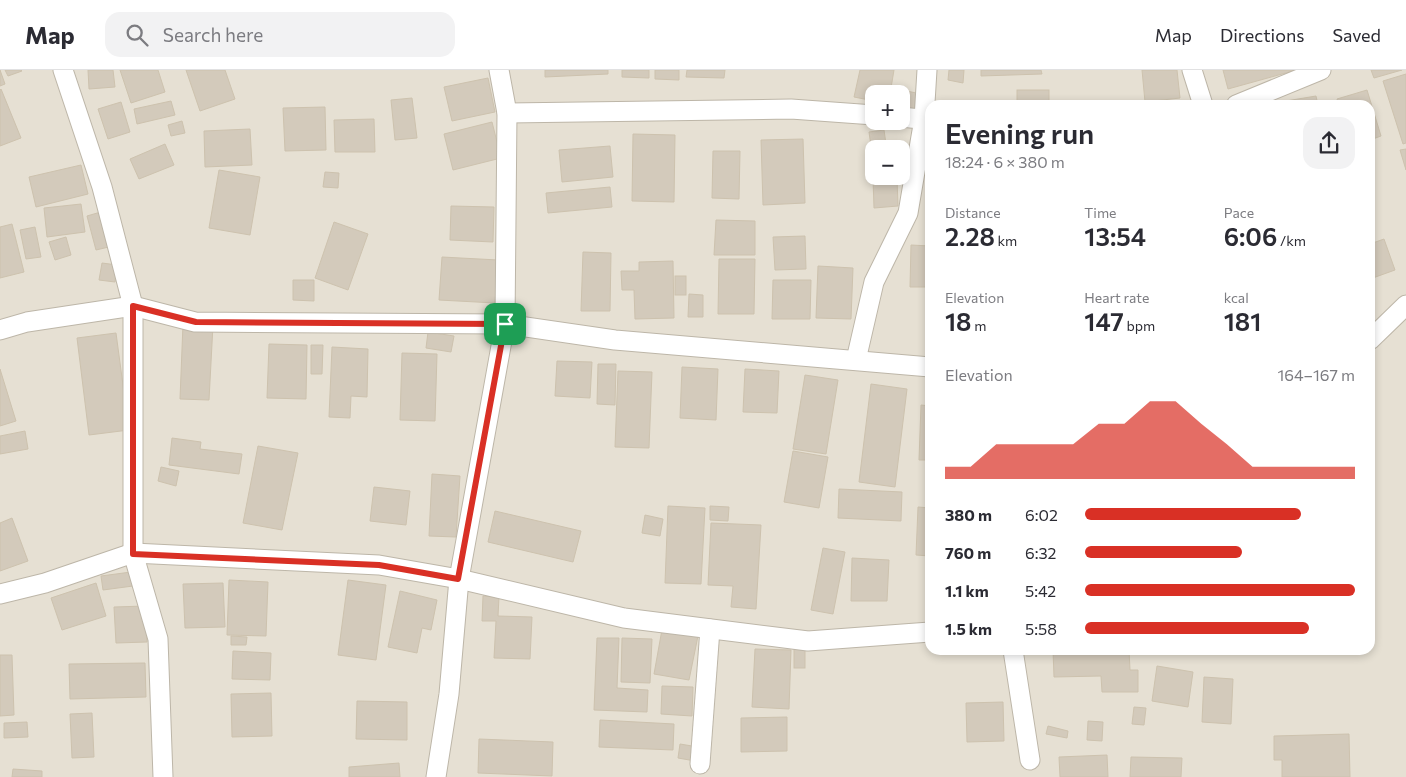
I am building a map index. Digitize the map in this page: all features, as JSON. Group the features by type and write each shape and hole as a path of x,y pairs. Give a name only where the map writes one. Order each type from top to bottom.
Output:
{"street":[{"path":"63,70 102,187 133,306 133,554 158,639 163,777"},
{"path":"436,777 449,694 458,579 505,324 507,113 499,70"},
{"path":"927,70 927,100"},
{"path":"1192,70 1201,100"},
{"path":"1248,100 1321,70"},
{"path":"507,113 791,109 865,114"},
{"path":"910,118 925,119"},
{"path":"856,360 874,282 908,212 925,129"},
{"path":"1375,335 1406,305"},
{"path":"0,330 27,322 133,306 196,322 505,324 615,340 925,367"},
{"path":"0,594 45,583 133,554 379,565 458,579 624,618 808,641 925,632"},
{"path":"700,764 710,629"},
{"path":"1014,655 1030,760"}],"shaded area":[{"path":"0,70 1406,70 1406,777 0,777"}],"building":[{"path":"0,70 5,84 0,86"},
{"path":"5,70 21,70 22,71 8,76"},
{"path":"88,70 113,70 115,87 89,89"},
{"path":"120,70 158,70 165,92 131,103"},
{"path":"186,70 225,70 235,99 200,111"},
{"path":"545,70 608,70 608,74 545,77"},
{"path":"622,70 649,70 649,78 622,77"},
{"path":"655,70 679,70 679,80 655,79"},
{"path":"687,70 725,70 724,78 686,77"},
{"path":"860,70 894,70 892,85 865,85 865,99 854,97"},
{"path":"949,70 964,70 963,83 948,80"},
{"path":"981,70 1041,70 1042,74 981,76"},
{"path":"1142,70 1177,70 1180,98 1145,100"},
{"path":"1223,70 1292,70 1293,71 1228,89"},
{"path":"1371,70 1402,70 1374,78"},
{"path":"1406,74 1406,143 1403,144 1383,81"},
{"path":"488,78 495,112 452,121 444,87"},
{"path":"0,90 21,138 0,146"},
{"path":"1017,90 1049,90 1049,100 1017,100"},
{"path":"1367,90 1370,100 1337,100"},
{"path":"910,92 921,94 917,112 910,110"},
{"path":"1316,96 1317,100 1292,100"},
{"path":"412,98 417,138 395,140 391,100"},
{"path":"171,101 175,115 137,124 134,109"},
{"path":"121,102 130,132 108,139 98,109"},
{"path":"325,107 326,150 285,151 283,108"},
{"path":"1375,116 1381,136 1375,138"},
{"path":"374,119 375,152 335,152 334,120"},
{"path":"182,121 185,133 171,136 168,125"},
{"path":"492,122 501,158 453,170 444,134"},
{"path":"250,129 252,165 205,167 204,131"},
{"path":"884,130 885,140 870,140 869,132"},
{"path":"633,134 675,135 674,202 632,201"},
{"path":"803,139 805,203 763,205 761,140"},
{"path":"165,144 174,165 139,179 130,159"},
{"path":"610,146 613,177 562,182 559,150"},
{"path":"1406,149 1406,170 1400,150"},
{"path":"713,151 740,151 739,199 712,198"},
{"path":"81,165 88,194 36,207 29,177"},
{"path":"219,170 260,177 250,235 209,228"},
{"path":"325,172 339,173 338,188 323,187"},
{"path":"873,185 897,185 898,206 874,208"},
{"path":"610,187 612,207 548,213 546,193"},
{"path":"81,204 85,232 47,237 44,208"},
{"path":"451,206 494,207 493,242 450,240"},
{"path":"104,211 113,246 96,250 87,216"},
{"path":"716,220 755,221 755,255 714,255"},
{"path":"334,222 368,234 348,290 315,278"},
{"path":"12,224 24,272 0,278 0,227"},
{"path":"35,227 41,257 26,259 20,230"},
{"path":"805,236 806,269 775,270 773,237"},
{"path":"66,237 71,255 55,260 49,242"},
{"path":"1384,239 1395,270 1375,277 1375,242"},
{"path":"911,245 925,246 925,287 910,287"},
{"path":"583,252 611,253 610,311 581,311"},
{"path":"442,257 498,260 495,303 439,300"},
{"path":"719,259 755,259 754,314 718,314"},
{"path":"673,261 674,318 635,319 634,290 622,290 621,271 639,271 639,262"},
{"path":"102,263 117,265 115,282 99,280"},
{"path":"818,266 853,268 851,319 816,318"},
{"path":"675,276 686,276 686,295 675,295"},
{"path":"293,280 314,280 314,301 293,300"},
{"path":"773,280 811,280 810,319 772,319"},
{"path":"689,294 703,295 703,317 688,317"},
{"path":"183,324 213,325 209,400 180,399"},
{"path":"428,332 454,336 451,352 426,348"},
{"path":"116,333 129,430 89,435 77,338"},
{"path":"269,344 307,345 306,399 267,398"},
{"path":"311,345 323,345 322,374 311,374"},
{"path":"332,347 368,349 367,397 351,396 350,418 329,417"},
{"path":"402,353 437,354 435,421 400,420"},
{"path":"557,361 592,362 590,398 555,396"},
{"path":"598,364 616,364 615,405 597,404"},
{"path":"682,367 718,369 716,420 680,418"},
{"path":"0,369 16,421 0,426"},
{"path":"745,369 779,371 777,413 743,412"},
{"path":"618,371 652,372 649,448 615,447"},
{"path":"805,375 838,380 826,454 793,449"},
{"path":"871,384 907,389 895,487 859,482"},
{"path":"921,405 925,405 925,460 919,460"},
{"path":"25,431 28,449 0,454 0,436"},
{"path":"172,438 201,442 200,449 242,454 239,474 169,465"},
{"path":"258,446 298,453 282,530 243,523"},
{"path":"793,451 828,457 819,508 784,502"},
{"path":"161,467 179,471 176,486 158,481"},
{"path":"432,474 460,476 456,537 429,536"},
{"path":"374,487 410,491 406,525 370,521"},
{"path":"839,489 902,492 901,521 838,518"},
{"path":"668,506 705,508 701,584 665,583"},
{"path":"710,506 729,507 728,521 710,520"},
{"path":"918,507 925,508 925,556 916,555"},
{"path":"495,511 581,531 573,562 488,542"},
{"path":"645,515 663,519 660,536 642,533"},
{"path":"12,518 28,561 0,571 0,523"},
{"path":"711,523 761,525 756,609 731,607 733,586 708,585"},
{"path":"823,548 845,552 833,614 811,610"},
{"path":"852,558 889,560 887,601 851,601"},
{"path":"131,572 133,586 103,590 101,576"},
{"path":"229,580 268,582 266,636 227,635"},
{"path":"348,580 386,585 376,660 338,655"},
{"path":"96,583 106,616 62,630 51,598"},
{"path":"223,583 225,627 185,628 183,584"},
{"path":"400,591 437,600 431,630 422,628 417,653 388,647"},
{"path":"483,596 499,597 498,616 532,617 530,659 494,658 496,621 482,621"},
{"path":"145,606 147,642 116,643 114,607"},
{"path":"663,624 699,631 689,680 654,674"},
{"path":"231,636 247,637 246,645 231,645"},
{"path":"597,638 619,638 617,688 648,690 647,712 594,710"},
{"path":"622,638 652,639 650,683 621,682"},
{"path":"755,649 791,650 789,709 752,707"},
{"path":"794,649 805,649 805,668 794,668"},
{"path":"233,651 271,653 270,680 232,679"},
{"path":"0,655 12,655 14,715 0,716"},
{"path":"1053,655 1129,655 1130,670 1138,670 1138,692 1102,692 1101,676 1054,677"},
{"path":"145,663 146,697 70,699 69,664"},
{"path":"1157,666 1193,672 1188,707 1152,701"},
{"path":"1204,677 1233,679 1231,724 1202,722"},
{"path":"662,686 693,687 692,716 661,714"},
{"path":"271,693 272,736 232,737 231,694"},
{"path":"357,701 407,702 407,740 356,739"},
{"path":"1003,702 1004,741 967,742 966,703"},
{"path":"1134,707 1146,708 1144,725 1132,724"},
{"path":"92,713 94,757 72,758 70,714"},
{"path":"787,717 787,751 741,752 741,718"},
{"path":"600,720 674,724 673,750 599,747"},
{"path":"1088,721 1103,722 1102,741 1087,740"},
{"path":"27,722 28,737 4,738 4,723"},
{"path":"1048,726 1068,731 1067,738 1046,734"},
{"path":"1349,734 1350,777 1282,777 1282,760 1274,760 1274,736"},
{"path":"479,739 553,742 552,776 478,773"},
{"path":"680,744 698,747 695,761 678,758"},
{"path":"1107,755 1108,777 1060,777 1059,757"},
{"path":"1131,757 1182,758 1181,777 1130,777"},
{"path":"399,763 400,777 349,777 349,767"},
{"path":"13,769 42,771 42,777 12,777"}],"route":[{"path":"133,306 196,322 505,324 458,579 379,565 133,554 133,306"}]}
